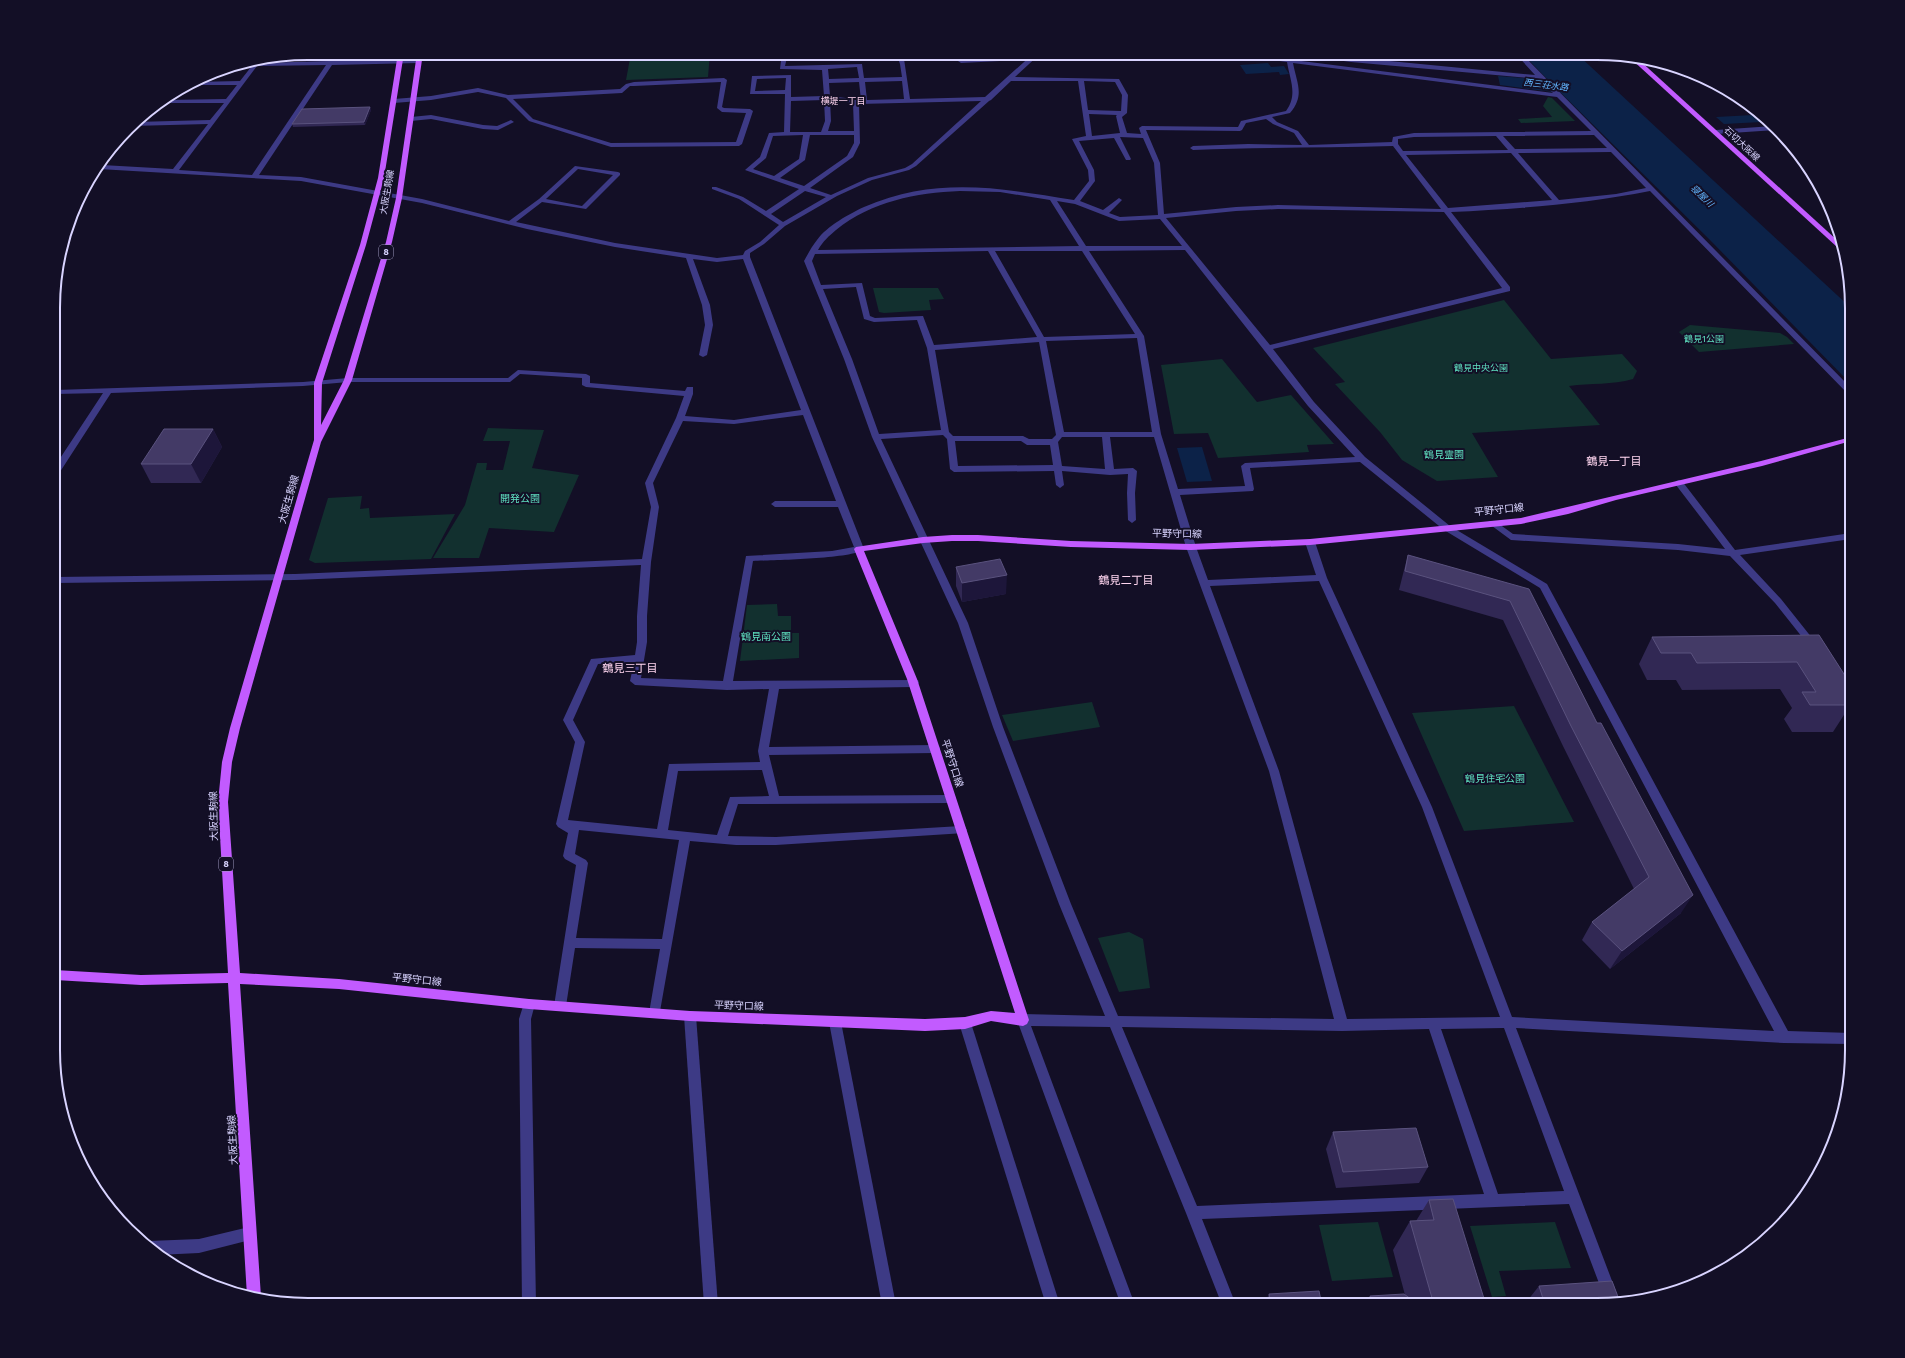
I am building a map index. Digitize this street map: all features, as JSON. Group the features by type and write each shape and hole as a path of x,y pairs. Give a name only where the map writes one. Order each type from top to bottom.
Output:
{"main road":[{"name":"大阪生駒線","path":"254,1292 223,802 227,762 235,728 317,442 348,380 389,242 399,198 414,99 418,61"},
{"name":"大阪生駒線","path":"317,442 318,383 363,245 381,178 399,62"},
{"name":"石切大阪線","path":"1640,64 1837,244"},
{"name":"平野守口線","path":"60,974 141,980 234,978 339,984 529,1004 690,1016 925,1025 965,1023 991,1016 1023,1020 914,683 859,549 923,540 978,538 1071,544 1191,547 1310,542 1521,521 1568,512 1614,498 1845,441"}],"street":[{"path":"254,177 332,60"},
{"path":"784,60 782,68 825,68 860,65 864,102"},
{"path":"902,60 907,100"},
{"path":"961,60 962,62 998,60"},
{"path":"727,686 749,558 832,554 859,549 746,257 747,252 762,243 783,224 832,197 870,179 907,169 914,165 989,99 1030,60"},
{"path":"1278,60 1394,67 1443,67 1541,78"},
{"path":"1292,60 1402,74 1497,89 1556,94"},
{"path":"1244,137 1243,122 1288,112 1294,107 1297,87 1292,60"},
{"path":"1345,60 1394,67 1420,73 1428,72 1458,74 1469,72 1475,76 1474,81 1497,84 1497,89"},
{"path":"1522,60 1845,385"},
{"path":"265,64 418,61"},
{"path":"175,171 255,66"},
{"path":"824,133 828,121 828,98 825,68"},
{"path":"787,134 789,76 754,78 752,93 788,92"},
{"path":"826,81 903,78"},
{"path":"1009,79 1116,80 1124,89 1127,97 1124,113 1119,116 1124,134"},
{"path":"394,100 414,99 478,90 508,97 622,92 628,85 634,84 724,80 719,107 722,110 750,111 739,144 612,145 531,120 508,97"},
{"path":"1081,80 1089,138"},
{"path":"203,84 242,83"},
{"path":"788,99 828,98 864,102 989,99"},
{"path":"170,102 228,101"},
{"path":"767,214 850,158 857,143 856,102"},
{"path":"1086,112 1124,113"},
{"path":"411,119 431,117 483,127 498,128 511,122"},
{"path":"1267,117 1275,123 1296,132 1307,147"},
{"path":"141,124 212,122"},
{"path":"1395,144 1307,147 1244,137 1142,128 1157,163 1161,216 1312,404 1362,459 1447,528 1544,586 1784,1037"},
{"path":"1716,132 1768,128"},
{"path":"775,179 802,160 807,133"},
{"path":"832,197 748,170 763,158 771,134 856,133"},
{"path":"1268,348 1507,290 1401,153 1395,144 1395,138 1407,136 1596,133"},
{"path":"1076,202 1092,181 1091,170 1075,139 1124,134 1145,136"},
{"path":"1498,134 1512,152 1557,202"},
{"path":"1116,135 1128,159"},
{"path":"1192,148 1244,137"},
{"path":"1401,153 1612,150"},
{"path":"104,167 301,179 422,201 510,223 615,245 688,257 717,260 746,257"},
{"path":"510,223 541,200 577,167 618,174 584,208 541,200"},
{"path":"714,188 741,198 783,224"},
{"path":"1226,1298 1194,1213 1065,904 1017,777 963,623 876,438 848,359 808,261 820,240 848,217 889,200 915,193 940,190 981,189 1052,198 1076,202 1119,219 1137,219 1278,207 1446,210 1493,208 1616,196 1652,190"},
{"path":"1052,198 1140,336 1157,434 1191,547 1274,771 1342,1024"},
{"path":"1104,213 1119,200"},
{"path":"814,252 1188,248"},
{"path":"990,249 1042,340 1060,435"},
{"path":"688,257 706,304 709,325 703,355"},
{"path":"818,287 859,285 867,317 874,320 920,318 931,348 954,469 1058,468 1110,472 1133,471 1131,493 1132,520"},
{"path":"931,348 1042,340 1140,336"},
{"path":"60,392 318,383 348,380 510,380 518,372 586,376 586,385 690,391 680,418 649,483 655,507 646,562 642,616 642,642 635,681 727,686 914,683"},
{"path":"60,465 109,390"},
{"path":"680,418 734,422 806,412"},
{"path":"1106,434 1110,472"},
{"path":"1060,485 1054,442 1060,435 1157,434"},
{"path":"876,438 948,435 1023,438 1027,442 1054,442"},
{"path":"1175,492 1250,489 1245,466 1362,459"},
{"path":"1679,483 1734,553 1778,601 1817,651"},
{"path":"775,504 842,504"},
{"path":"1492,523 1511,537 1671,546 1734,553 1845,537"},
{"path":"1310,542 1322,578 1427,807 1612,1297"},
{"path":"60,580 278,576 646,562"},
{"path":"1204,583 1322,578"},
{"path":"562,824 580,742 568,720 594,661 638,658"},
{"path":"775,686 763,751 776,800"},
{"path":"763,751 935,749"},
{"path":"662,833 673,767 767,766"},
{"path":"721,839 734,800 951,799"},
{"path":"562,824 721,839 776,841 961,830"},
{"path":"560,1006 582,863 569,856 574,831 562,824"},
{"path":"655,1014 685,836"},
{"path":"569,943 667,944"},
{"path":"529,1004 525,1019 529,1298"},
{"path":"690,1016 710,1298"},
{"path":"1125,1298 1023,1020 1342,1024 1509,1022 1784,1037 1845,1038"},
{"path":"835,1022 888,1298"},
{"path":"965,1023 1051,1298"},
{"path":"1433,1023 1493,1200"},
{"path":"1194,1213 1574,1197"},
{"path":"158,1248 199,1246 249,1234"}],"green space":[{"path":"630,60 709,60 708,77 626,80"},
{"path":"1548,97 1552,98 1575,121 1521,123 1518,119 1552,117 1543,106"},
{"path":"873,288 938,288 944,299 929,300 931,310 884,313 879,312"},
{"name":"鶴見中央公園","path":"1504,300 1551,359 1622,354 1637,371 1633,379 1625,381 1569,386 1600,425 1472,433 1498,477 1437,481 1402,460 1380,432 1335,384 1345,382 1313,348"},
{"name":"鶴見1公園","path":"1690,325 1780,333 1794,344 1699,352 1679,332"},
{"path":"1222,359 1257,402 1291,395 1334,444 1307,445 1309,452 1218,458 1208,433 1174,434 1161,365"},
{"name":"開発公園","path":"488,428 544,430 532,468 579,475 554,532 489,528 479,558 433,558 465,505 477,463 487,463 486,470 503,470 510,441 483,441"},
{"path":"362,496 360,509 369,508 370,518 455,514 431,559 315,563 309,560 328,498"},
{"name":"鶴見南公園","path":"777,604 778,616 791,616 791,633 799,633 799,658 740,661 747,605"},
{"path":"1092,702 1100,727 1013,741 1002,715"},
{"name":"鶴見住宅公園","path":"1514,706 1574,822 1464,831 1412,713"},
{"path":"1129,932 1143,939 1150,988 1119,992 1098,938"},
{"path":"1378,1222 1393,1277 1332,1281 1319,1225"},
{"path":"1555,1222 1571,1268 1499,1271 1506,1296 1492,1297 1470,1226"}],"water":[{"path":"1529,60 1583,60 1845,302 1845,378 1709,239 1561,93 1500,85 1498,76 1548,80"},
{"path":"1268,63 1271,67 1284,66 1289,74 1280,75 1279,72 1246,74 1240,65"},
{"path":"1753,115 1761,122 1724,124 1716,117"},
{"path":"1202,447 1212,481 1187,482 1177,448"}],"building":[{"path":"370,107 364,122 292,124 302,109"},
{"path":"164,429 213,429 191,464 141,464"},
{"path":"1408,555 1529,589 1597,723 1601,723 1693,895 1622,951 1592,922 1649,877 1571,726 1510,601 1405,571"},
{"path":"1000,559 1007,575 962,583 956,567"},
{"path":"1819,635 1845,676 1845,705 1810,705 1802,692 1816,692 1797,662 1697,663 1691,653 1661,653 1652,637"},
{"path":"1416,1128 1428,1167 1343,1172 1333,1132"},
{"path":"1453,1199 1484,1298 1432,1298 1410,1221 1434,1220 1429,1200"},
{"path":"1612,1281 1618,1297 1543,1298 1539,1286"},
{"path":"1319,1291 1320,1298 1270,1298 1269,1294"},
{"path":"1404,1294 1409,1298 1370,1298 1370,1296"}],"district":[{"name":"横堤一丁目","path":"843,101"},
{"name":"鶴見一丁目","path":"1614,461"},
{"name":"鶴見二丁目","path":"1126,580"},
{"name":"鶴見三丁目","path":"630,668"}],"water label":[{"name":"西三荘水路","path":"1546,85"},
{"name":"寝屋川","path":"1702,196"}],"park label":[{"name":"鶴見霊園","path":"1444,454"}]}
